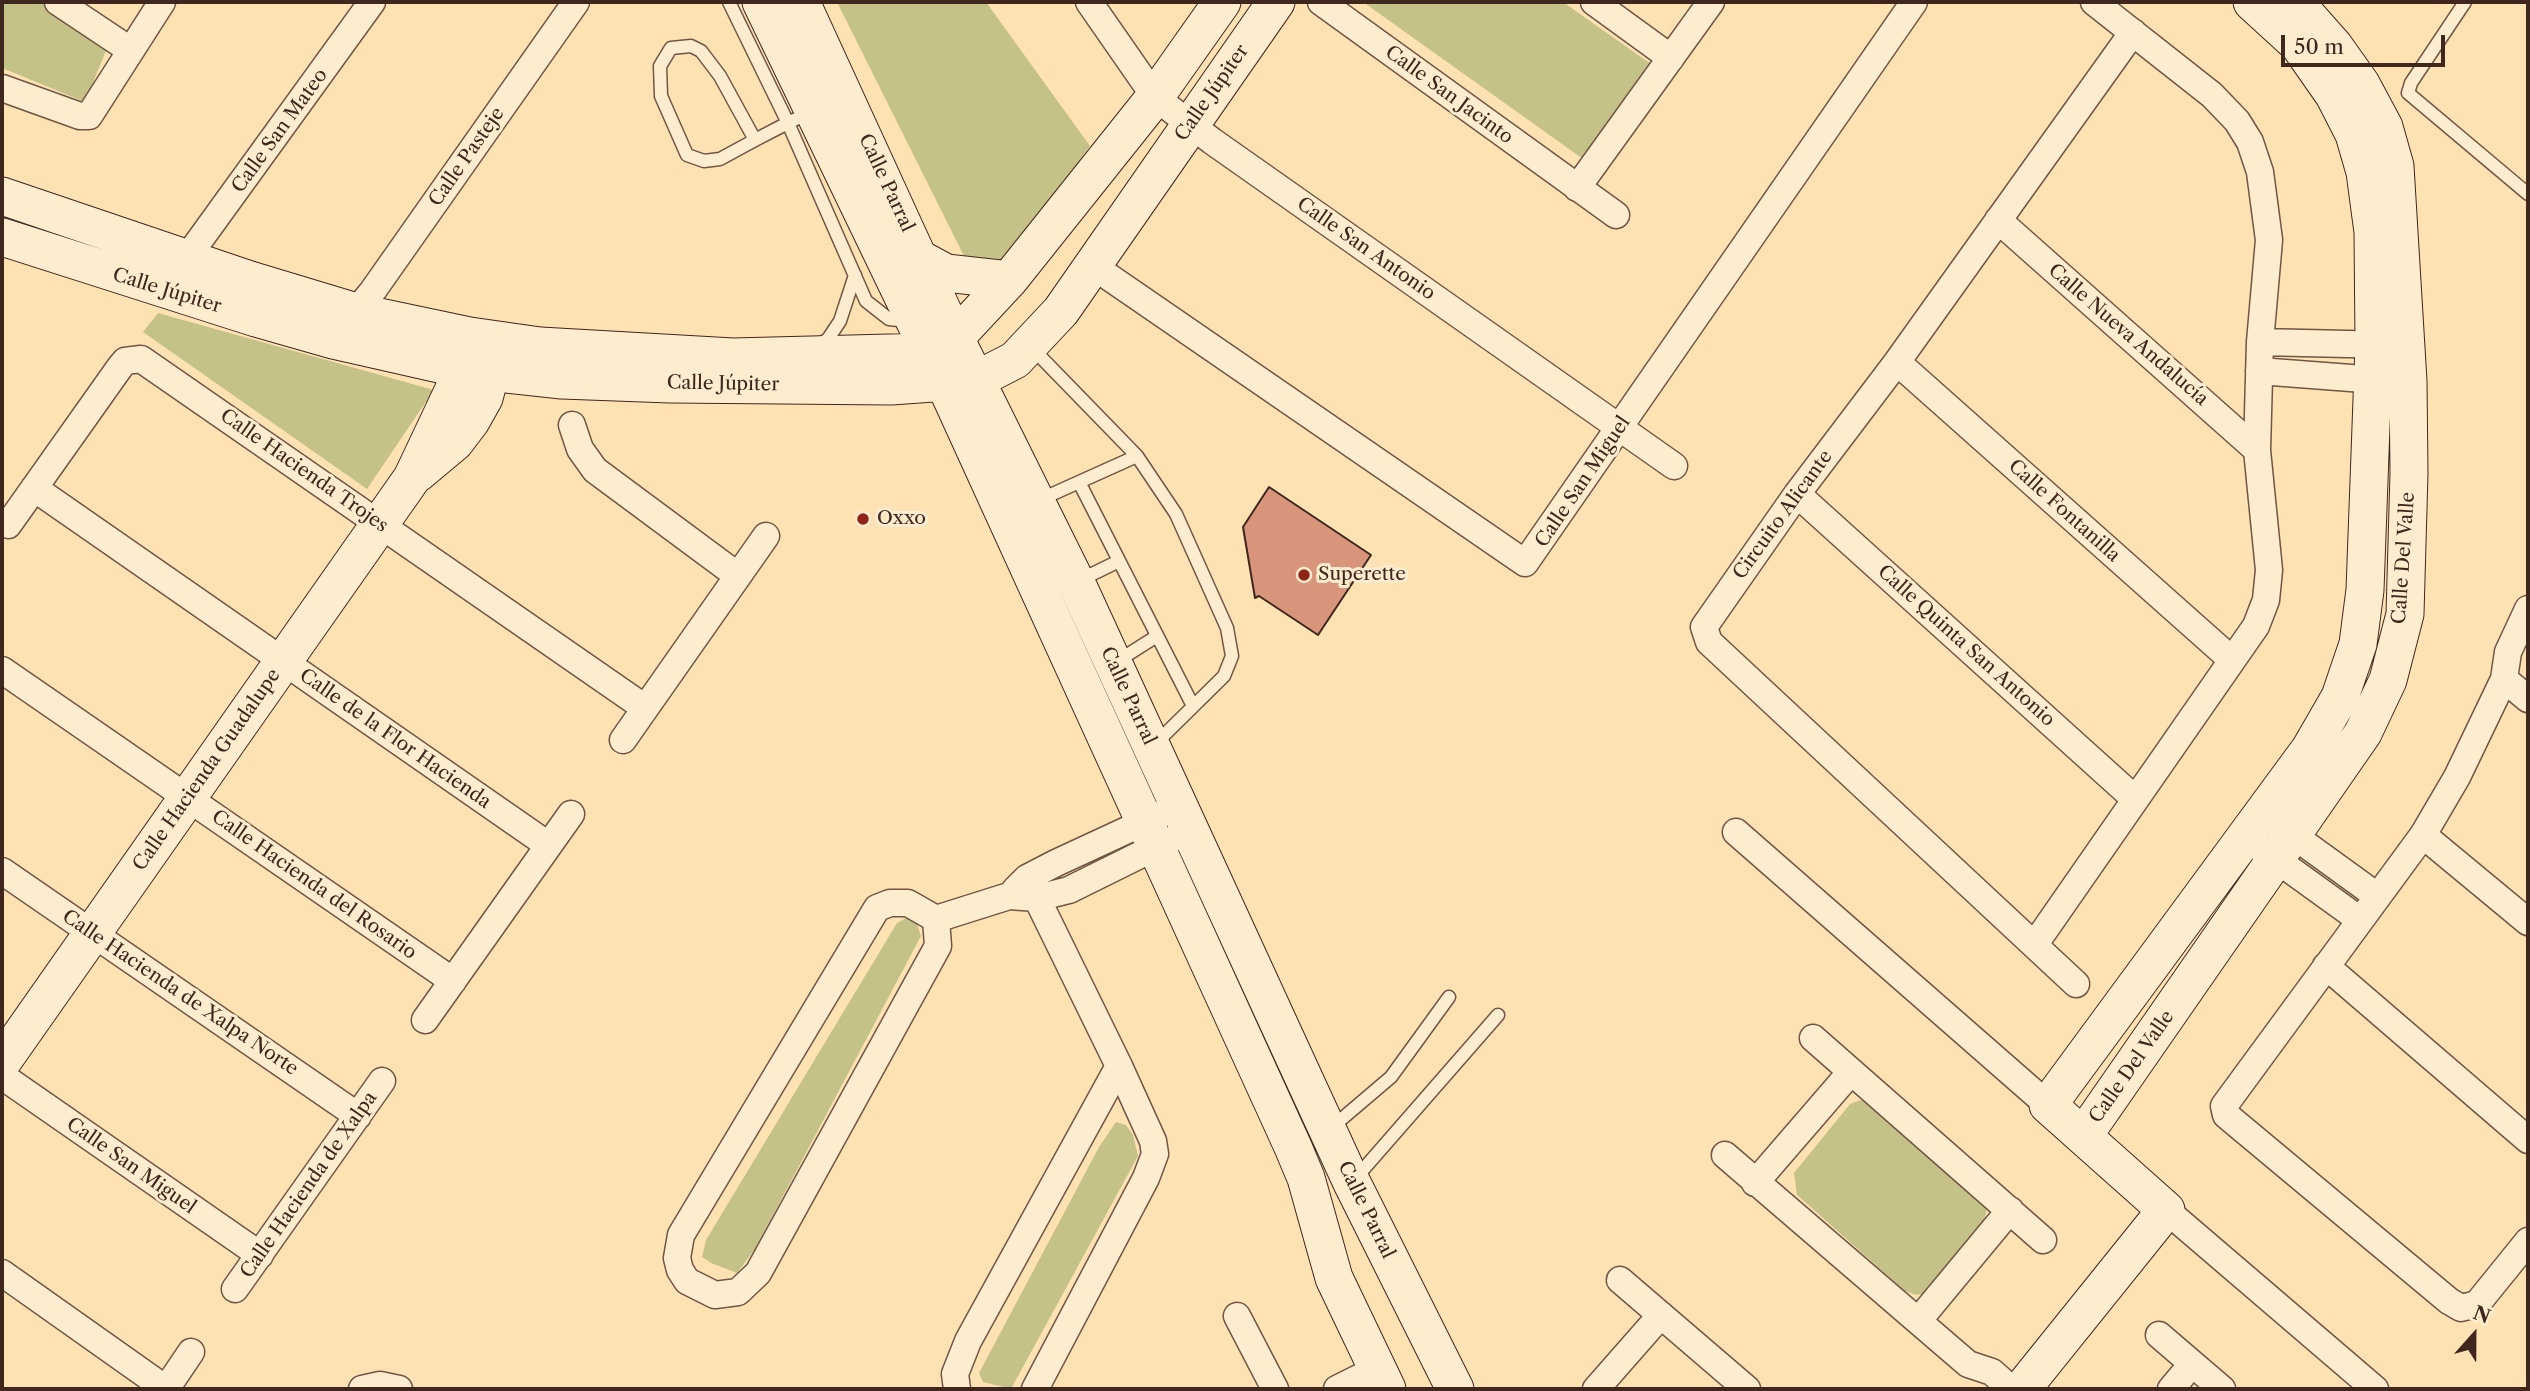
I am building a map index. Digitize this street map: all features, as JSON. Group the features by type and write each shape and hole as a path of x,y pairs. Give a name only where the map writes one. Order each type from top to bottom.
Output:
{"street":[{"path":"58,2 130,50"},
{"path":"2,88 80,116 89,116 162,2"},
{"name":"Calle San Mateo","path":"163,290 372,2"},
{"name":"Calle Pasteje","path":"332,340 356,312 576,2"},
{"name":"Calle Parral","path":"761,2 800,117 1034,502 1059,590 1113,664 1184,818 1310,1139"},
{"name":"Calle Parral","path":"802,2 922,260 932,337"},
{"name":"Calle San Antonio","path":"1089,2 1155,97 1674,466"},
{"path":"932,337 1009,280 1155,97 1222,2"},
{"name":"Calle Júpiter","path":"2,237 163,290 332,340 481,355 670,384 961,382 1015,359 1061,311 1276,2"},
{"name":"Calle San Jacinto","path":"1321,2 1616,215"},
{"path":"1594,2 1671,58"},
{"path":"1577,188 1712,2"},
{"name":"Calle San Miguel","path":"1093,266 1521,562 1529,561 1914,2"},
{"path":"2035,944 2256,626 2267,590 2269,570 2257,450 2260,342 2269,240 2267,204 2250,142 2237,121 2212,95 2094,2"},
{"name":"Calle Del Valle","path":"2084,1135 2362,733 2388,680 2405,614 2409,486 2408,381 2390,345 2365,172 2354,134 2334,94 2299,45 2252,2"},
{"name":"Calle Del Valle","path":"2048,1105 2310,749 2340,697 2358,644 2365,590 2372,381 2390,345 2395,166 2384,127 2361,84 2334,46 2295,2"},
{"name":"Circuito Alicante","path":"2076,984 1709,642 1705,635 1708,618 1897,362 2133,32"},
{"name":"Calle Júpiter","path":"2,196 186,260 356,312 481,355 625,351 801,357 932,337"},
{"name":"Calle Nueva Andalucía","path":"1998,220 2257,450"},
{"path":"922,260 946,273 1009,280"},
{"path":"2260,342 2390,345"},
{"name":"Calle Hacienda Guadalupe","path":"2,1062 412,478 456,442 484,398 481,355"},
{"name":"Calle Hacienda Trojes","path":"8,525 125,361 141,359 645,708"},
{"name":"Calle Fontanilla","path":"1897,362 2231,660"},
{"path":"2259,371 2372,381 2408,381"},
{"name":"Calle Parral","path":"961,382 1059,590 1151,834 1310,1139 1352,1183 1455,1389"},
{"path":"572,425 580,449 595,470 738,576"},
{"name":"Calle de la Flor Hacienda","path":"34,488 548,845"},
{"name":"Calle Quinta San Antonio","path":"1797,494 2135,799"},
{"path":"623,740 766,536"},
{"path":"2528,608 2508,652 2504,679 2457,777 2423,835 2224,1105 2226,1115 2449,1301 2461,1308 2477,1304 2528,1241"},
{"name":"Calle Hacienda del Rosario","path":"2,670 453,981"},
{"path":"2504,679 2528,699"},
{"path":"425,1020 570,814"},
{"path":"936,919 938,946 758,1273 738,1292 715,1295 687,1281 677,1258 681,1235 877,908 890,903 908,903 936,919 1024,891 1184,818"},
{"path":"2254,825 2284,847 2360,920"},
{"path":"1735,831 2084,1135 2166,1210 2375,1389"},
{"path":"2423,835 2528,922"},
{"path":"2284,847 2377,896"},
{"name":"Calle Hacienda de Xalpa Norte","path":"2,871 358,1115"},
{"path":"1024,891 1119,1066 1153,1140 1155,1154 1146,1178 1035,1389"},
{"path":"2326,966 2528,1140"},
{"path":"1813,1038 2043,1240"},
{"path":"957,1389 955,1374 968,1340 1119,1066"},
{"path":"1755,1183 1850,1073"},
{"name":"Calle San Miguel","path":"2,1076 260,1255"},
{"name":"Calle Hacienda de Xalpa","path":"235,1289 382,1081"},
{"path":"1310,1139 1306,1178 1334,1278 1382,1379 1337,1389"},
{"path":"1725,1156 1968,1364 1992,1372 2011,1389"},
{"path":"1918,1321 2010,1210"},
{"path":"2022,1389 2166,1210"},
{"path":"2,1273 166,1389 191,1352"},
{"path":"1620,1280 1748,1389"},
{"path":"1597,1389 1661,1315"},
{"path":"1237,1316 1269,1385"},
{"path":"2159,1335 2222,1389"},
{"path":"1968,1364 1979,1389"},
{"path":"2171,1389 2192,1364"},
{"path":"362,1389 380,1385 399,1389"}],"lane":[{"path":"729,2 800,117 866,301 873,309 890,319 932,337"},
{"path":"2465,2 2411,83 2408,93 2528,194"},
{"path":"755,140 720,76 701,51 691,46 671,48 660,66 662,96 687,155 704,162 720,159 800,117"},
{"path":"801,357 828,339 840,321 855,275"},
{"path":"1030,346 1137,456 1176,514 1227,628 1232,656 1224,676 1152,746"},
{"path":"1034,502 1080,484 1137,456"},
{"path":"1080,484 1193,706"},
{"path":"1059,590 1119,561"},
{"path":"1113,664 1157,636"},
{"path":"1310,1139 1391,1077 1449,997"},
{"path":"1352,1183 1498,1015"}],"shaded area":[{"path":"2,2 40,2 106,51 85,102 2,68"},
{"path":"837,2 986,2 1090,146 1026,236 1001,263 965,258"},
{"path":"1363,2 1563,2 1651,64 1583,159"},
{"path":"158,313 434,390 367,489 143,332"},
{"path":"906,918 916,921 921,936 755,1249 737,1273 711,1263 702,1257 706,1240 897,923"},
{"path":"1861,1100 1872,1104 1983,1198 1987,1209 1983,1224 1929,1293 1916,1295 1905,1291 1797,1195 1794,1173 1850,1104"},
{"path":"1116,1122 1126,1125 1133,1135 1138,1156 1011,1389 983,1382 979,1373 1099,1147"}],"building":[{"name":"Superette","path":"1269,487 1371,555 1318,635 1259,596 1255,598 1243,527"}],"place":[{"name":"Oxxo","path":"863,519"},
{"name":"Superette","path":"1304,575"}]}
